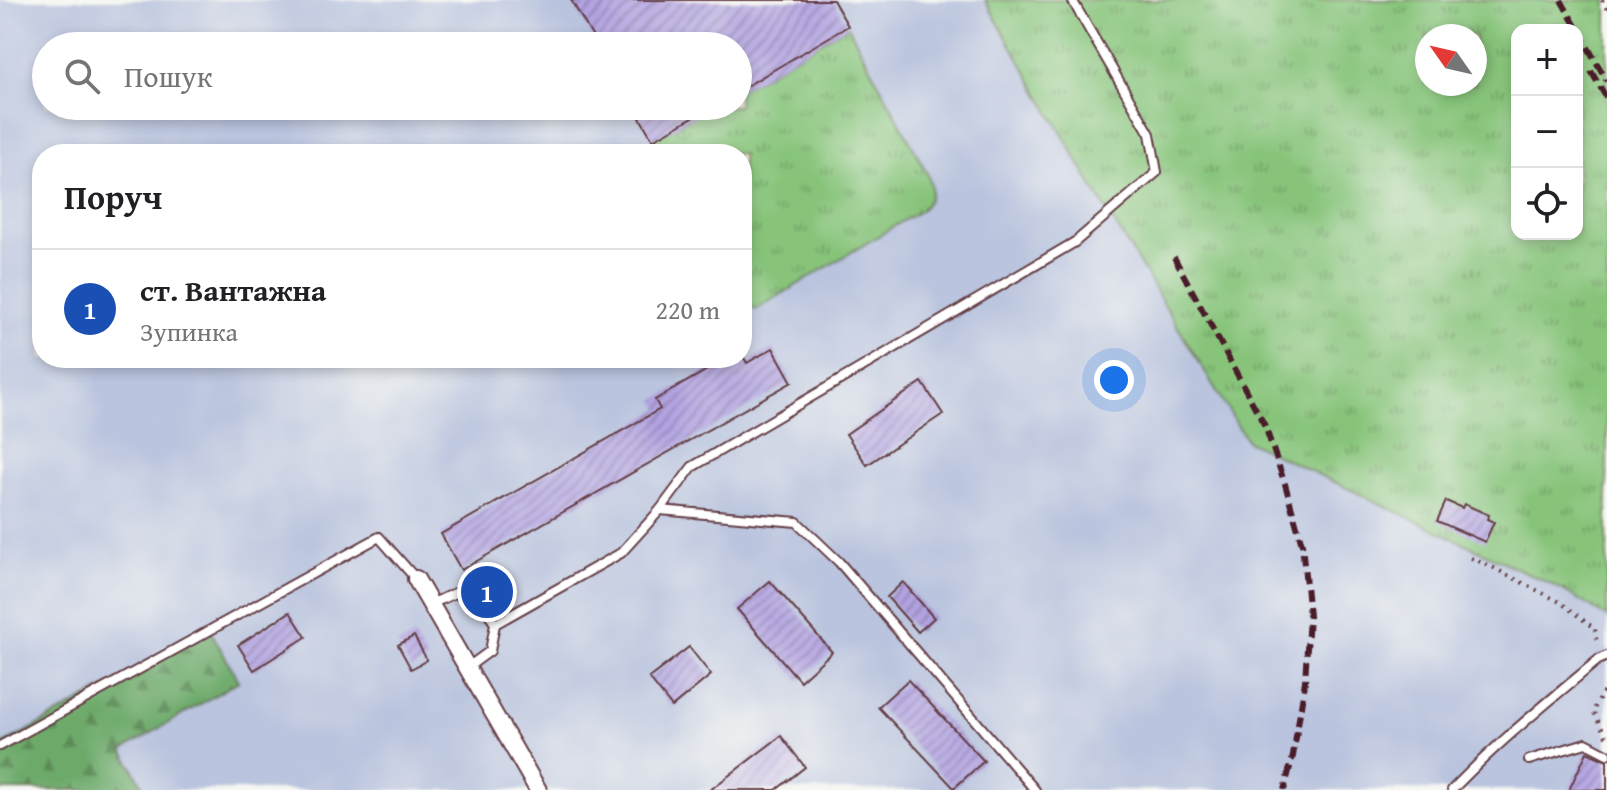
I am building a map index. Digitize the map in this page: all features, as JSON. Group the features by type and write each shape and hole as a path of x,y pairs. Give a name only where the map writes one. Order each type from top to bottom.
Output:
{"street":[{"path":"416,579 538,790"}],"lane":[{"path":"495,624 621,553 660,510 692,467 1075,242 1157,172 1150,134 1072,0"},
{"path":"660,510 797,522 839,562 1035,790"},
{"path":"0,746 379,537 416,579"},
{"path":"430,604 455,593 481,601 495,624 490,651 468,667"},
{"path":"1452,790 1472,769 1602,658"},
{"path":"1529,760 1586,743 1607,754"}],"path":[{"path":"1602,0 1607,10"},
{"path":"1471,558 1560,602 1595,629 1602,658"},
{"path":"1607,685 1593,711 1607,738"}],"shaded area":[{"path":"0,0 985,0 1097,194 1561,589 1607,617 1607,790 0,790"}],"green space":[{"path":"985,0 1607,0 1607,617 1561,589 1247,441 1097,194"},
{"path":"848,26 927,173 931,188 930,197 921,210 757,309 752,309 752,144 655,144 653,140 688,120 752,120 752,83"},
{"path":"210,630 239,681 123,750 145,790 0,790 0,746"}],"building":[{"path":"571,0 833,0 848,26 752,83 752,32 590,32"},
{"path":"641,120 688,120 653,140"},
{"path":"773,348 792,382 461,570 441,534 660,409 655,400 711,368 752,368 752,360"},
{"path":"922,382 943,414 867,465 846,434"},
{"path":"1446,501 1462,508 1464,504 1489,515 1487,519 1494,522 1485,542 1437,521"},
{"path":"770,581 832,652 800,681 737,609"},
{"path":"903,582 934,618 918,632 887,597"},
{"path":"290,612 306,637 254,670 238,645"},
{"path":"414,636 427,660 411,669 398,645"},
{"path":"689,647 711,675 672,707 649,678"},
{"path":"908,680 984,761 954,788 878,707"},
{"path":"781,736 805,767 776,790 710,790"},
{"path":"1587,752 1607,761 1607,790 1569,790"}],"railway":[{"path":"1561,0 1607,81"},
{"path":"1591,71 1607,99"},
{"path":"1174,257 1265,426 1302,544 1309,616 1305,681 1293,756 1284,790"}],"place":[{"name":"ст. Вантажна","path":"487,592"}]}
